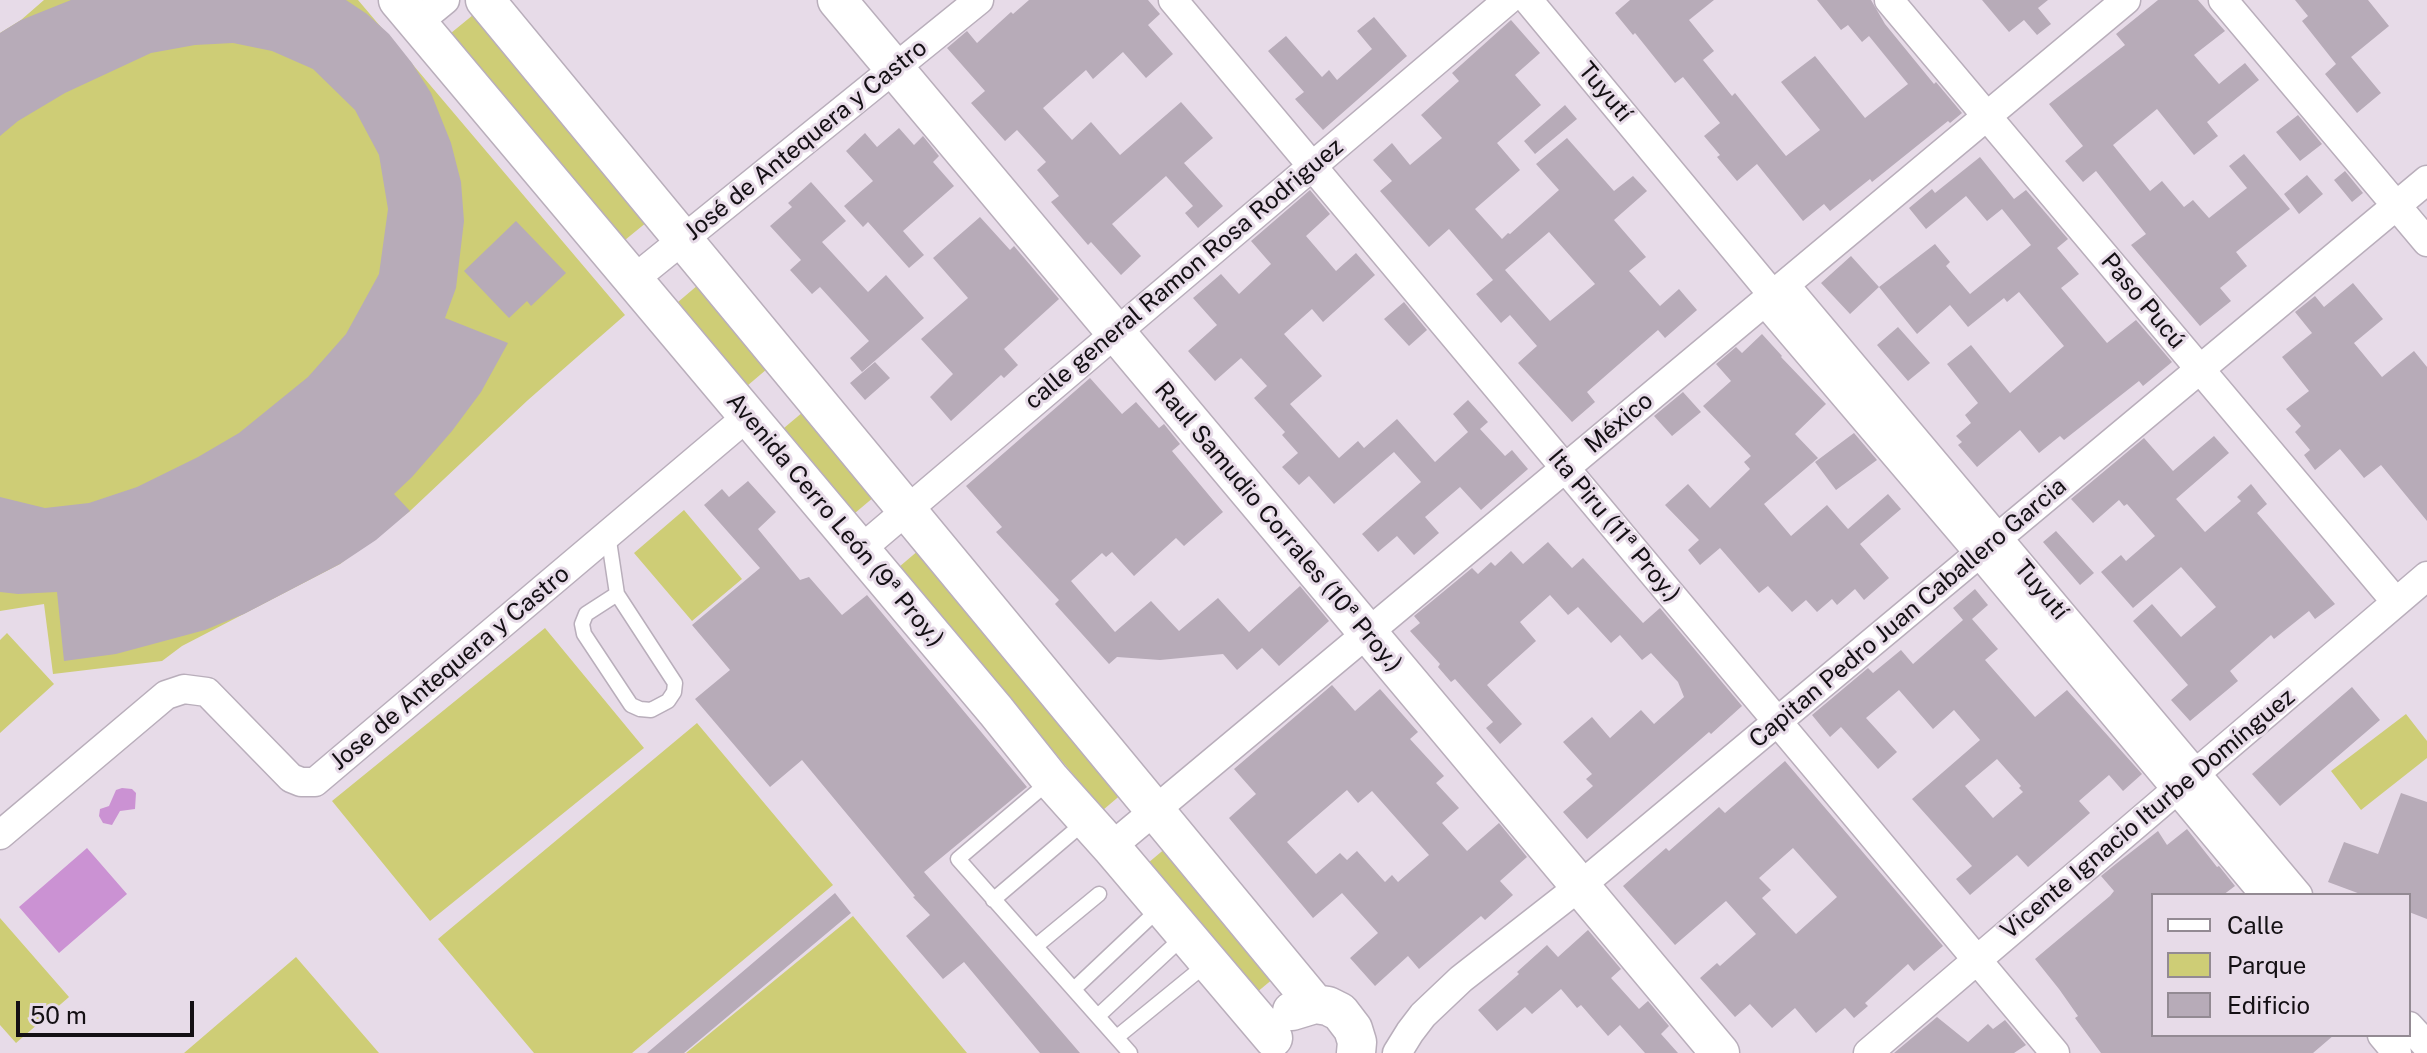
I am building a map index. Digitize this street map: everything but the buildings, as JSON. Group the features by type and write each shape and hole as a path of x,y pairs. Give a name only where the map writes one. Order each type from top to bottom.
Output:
{"street":[{"path":"485,0 1315,1004"},
{"name":"Raul Samudio Corrales (10ª Proy.)","path":"837,0 1720,1053"},
{"name":"José de Antequera y Castro","path":"633,280 979,0"},
{"name":"Ita Piru (11ª Proy.)","path":"1173,0 2055,1053"},
{"name":"calle general Ramon Rosa Rodriguez","path":"860,550 1508,0"},
{"name":"Tuyutí","path":"1528,0 2186,782 2296,893"},
{"name":"Paso Pucú","path":"1889,0 2396,602"},
{"name":"México","path":"1099,833 1155,811 2126,0"},
{"path":"2223,0 2427,242"},
{"name":"Avenida Cerro León (9ª Proy.)","path":"420,8 633,280 1051,780 1186,934 1270,1047"},
{"name":"Capitan Pedro Juan Caballero Garcia","path":"1397,1053 1423,1015 1461,979 1580,886 2427,180"},
{"name":"Jose de Antequera y Castro","path":"0,835 166,695 184,689 207,692 291,778 315,782 748,416"},
{"name":"Vicente Ignacio Iturbe Domínguez","path":"1868,1053 2427,576"},
{"name":"Tuyutí","path":"2186,782 2264,893"},
{"path":"1270,1047 1276,1029 1288,1013 1315,1004 1328,1006 1346,1017 1367,1051"},
{"path":"2411,1028 2427,1046"},
{"path":"2384,1037 2397,1053"}],"lane":[{"path":"608,534 617,594 675,683 668,701 651,710 631,705 584,634 582,624 586,614 617,594"},
{"path":"1051,780 958,859 1130,1053"},
{"path":"993,900 1099,833"},
{"path":"1036,946 1099,894"},
{"path":"1074,989 1186,934"},
{"path":"1098,1016 1186,934"},
{"path":"1117,1037 1186,934"}],"green space":[{"path":"44,0 358,0 625,315 528,400 410,511 340,564 182,646 162,661 53,674 44,604 0,611 0,33"},
{"path":"473,15 647,222 625,240 451,33"},
{"path":"698,285 767,369 747,386 678,302"},
{"path":"803,412 874,497 855,513 784,428"},
{"path":"684,510 742,579 692,621 634,553"},
{"path":"919,550 1123,793 1103,810 899,567"},
{"path":"545,628 644,748 430,921 332,801"},
{"path":"7,633 54,684 0,733 0,640"},
{"path":"2406,714 2427,741 2427,758 2361,810 2331,771"},
{"path":"697,723 833,885 632,1053 534,1053 438,939"},
{"path":"1167,847 1274,978 1256,993 1148,863"},
{"path":"853,916 967,1053 686,1053"},
{"path":"0,918 69,997 16,1043 0,1025"},
{"path":"296,957 379,1053 184,1053"}],"shaded area":[{"path":"132,789 136,793 135,809 120,811 112,825 103,823 99,816 100,809 109,806 116,790"},
{"path":"87,848 127,894 59,953 19,907"}]}
